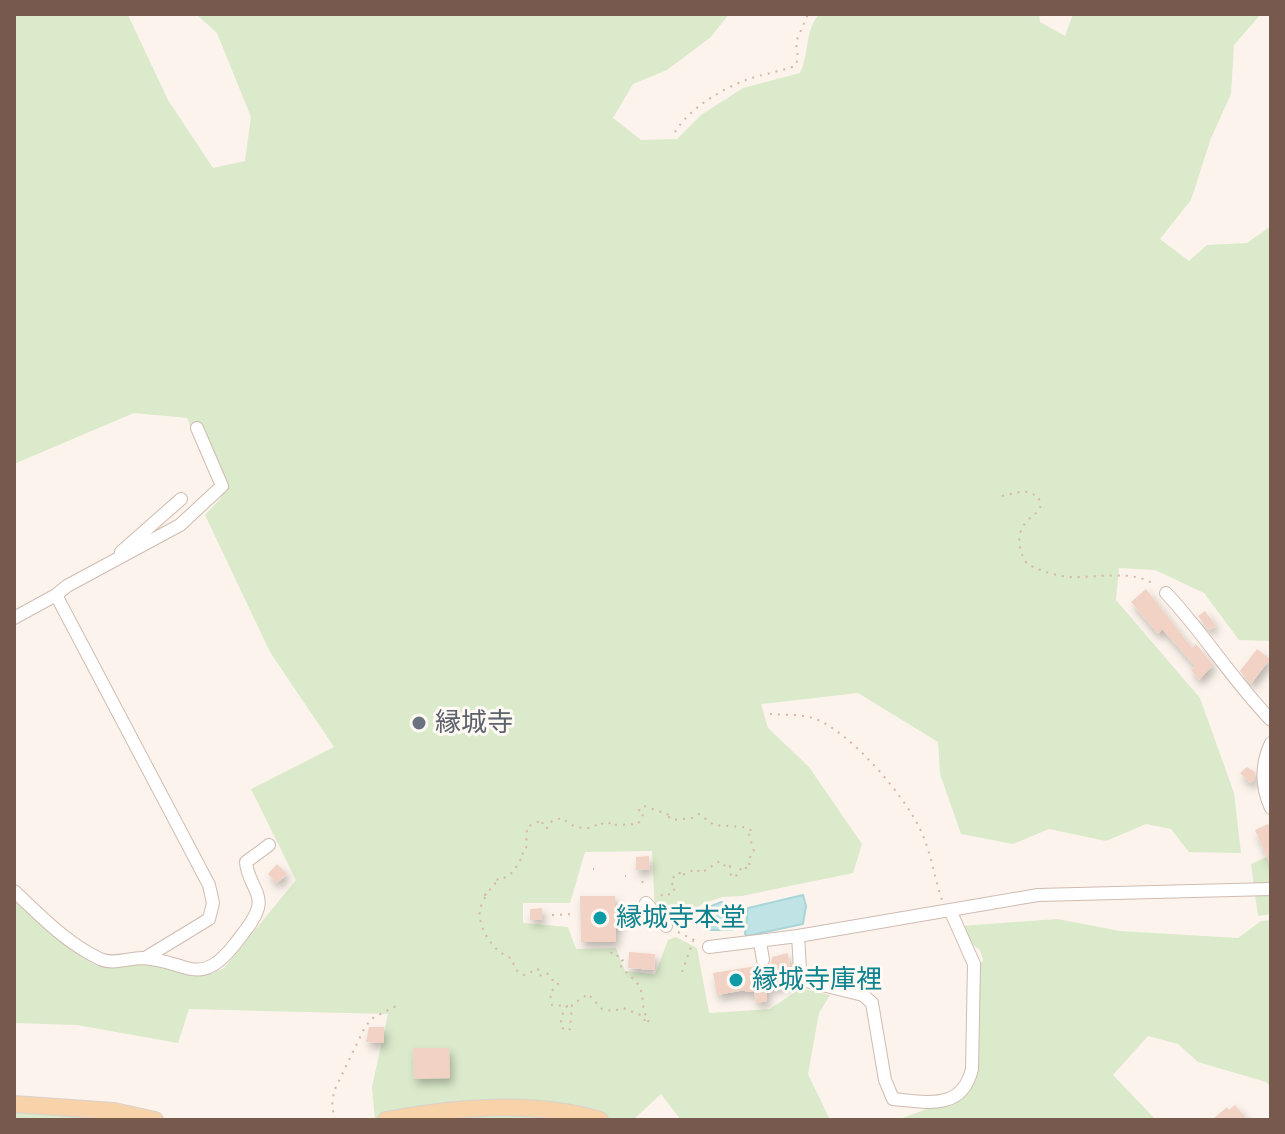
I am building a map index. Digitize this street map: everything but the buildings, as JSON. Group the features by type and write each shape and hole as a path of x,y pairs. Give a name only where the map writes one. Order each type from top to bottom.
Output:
{"main road":[{"path":"14,1104 114,1111 155,1120"},
{"path":"386,1120 480,1108 544,1110 600,1120"}],"street":[{"path":"14,618 180,525 222,486 197,428"},
{"path":"121,557 121,551 181,499"},
{"path":"1166,593 1244,693 1271,720"},
{"path":"56,595 209,885 213,903 209,919 145,958"},
{"path":"1271,743 1263,772 1264,790 1271,808"},
{"path":"14,891 68,941 104,961 145,958 192,970 210,968 220,962 250,925 258,907 257,891 246,875 246,862 269,845"},
{"path":"709,947 798,936 1038,895 1271,889"},
{"path":"650,901 666,926"},
{"path":"798,936 800,969 806,981 863,995 872,1003 885,1080 893,1099 933,1102 961,1093 969,1083 972,1069 974,964 948,910"},
{"path":"760,942 763,960"}],"path":[{"path":"675,132 696,109 717,95 744,81 795,66 798,59 796,42 808,14"},
{"path":"1002,496 1024,491 1038,496 1041,505 1039,513 1028,520 1020,532 1019,546 1027,564 1068,577 1150,580 1166,593"},
{"path":"770,714 811,717 827,724 859,748 919,827 948,910"},
{"path":"611,952 623,960 619,963 625,973 635,980 642,991 643,1010 649,1020 646,1024 643,1016 623,1008 613,1011 602,1009 588,994 572,1005 570,1029 567,1031 561,1027 560,1021 567,1006 552,1005 550,993 558,984 556,980 552,980 547,973 539,976 538,969 524,975 516,970 511,958 502,954 485,937 480,908 487,893 485,895 495,884 494,879 501,880 512,873 521,859 527,848 527,827 542,820 543,827 547,828 552,821 562,818 579,828 595,827 600,822 604,825 612,822 616,825 638,824 644,813 639,810 644,806 672,816 669,817 672,820 699,814 714,825 743,827 753,831 749,835 754,851 748,860 748,869 742,866 738,875 731,877 730,866 727,868 720,861 701,873 696,869 680,876 680,873 675,874 671,883 676,887 670,895 666,893 650,901"},
{"path":"552,915 574,914"},
{"path":"666,926 709,947"},
{"path":"682,972 694,940"},
{"path":"335,1120 332,1106 334,1091 364,1029 371,1019 400,1004"}],"green space":[{"path":"14,14 128,15 168,100 213,168 245,161 251,117 217,33 196,14 729,14 711,37 667,70 633,84 613,118 641,140 677,139 701,115 743,88 800,73 811,28 819,14 1039,14 1040,22 1065,36 1073,14 1261,14 1234,45 1231,94 1211,138 1191,200 1160,239 1189,261 1207,245 1247,243 1271,226 1271,641 1239,640 1204,593 1155,570 1119,568 1116,600 1200,698 1234,793 1241,853 1189,852 1171,829 1146,824 1106,841 1049,829 1013,844 961,834 940,774 938,742 858,693 761,704 768,728 809,767 862,844 853,873 742,896 722,897 700,905 695,919 655,913 652,851 585,852 570,903 523,903 523,923 568,927 576,949 616,948 625,971 655,974 668,940 676,937 697,948 709,1013 770,1009 801,988 830,995 819,1013 808,1074 830,1120 681,1120 661,1094 633,1120 375,1120 372,1087 388,1014 189,1009 178,1043 77,1025 14,1023 14,900 69,949 93,964 113,968 146,964 193,974 224,968 296,880 251,789 334,747 270,652 205,515 221,498 187,418 134,413 14,464"},
{"path":"1271,855 1271,914 1258,916 1251,864"},
{"path":"1057,919 1120,931 1238,938 1261,921 1271,920 1271,1087 1266,1082 1198,1062 1178,1044 1148,1036 1113,1075 1156,1120 897,1120 965,1095 977,1075 978,968 983,960 980,950 968,941 961,926"},
{"path":"14,1109 130,1120 14,1120"}],"water":[{"path":"803,895 806,906 803,924 745,934 748,908"},
{"path":"721,902 734,908 732,930 707,930 702,916 704,909"}],"place":[{"name":"縁城寺","path":"419,723"},
{"name":"縁城寺本堂","path":"600,918"},
{"name":"縁城寺庫裡","path":"736,980"}]}
